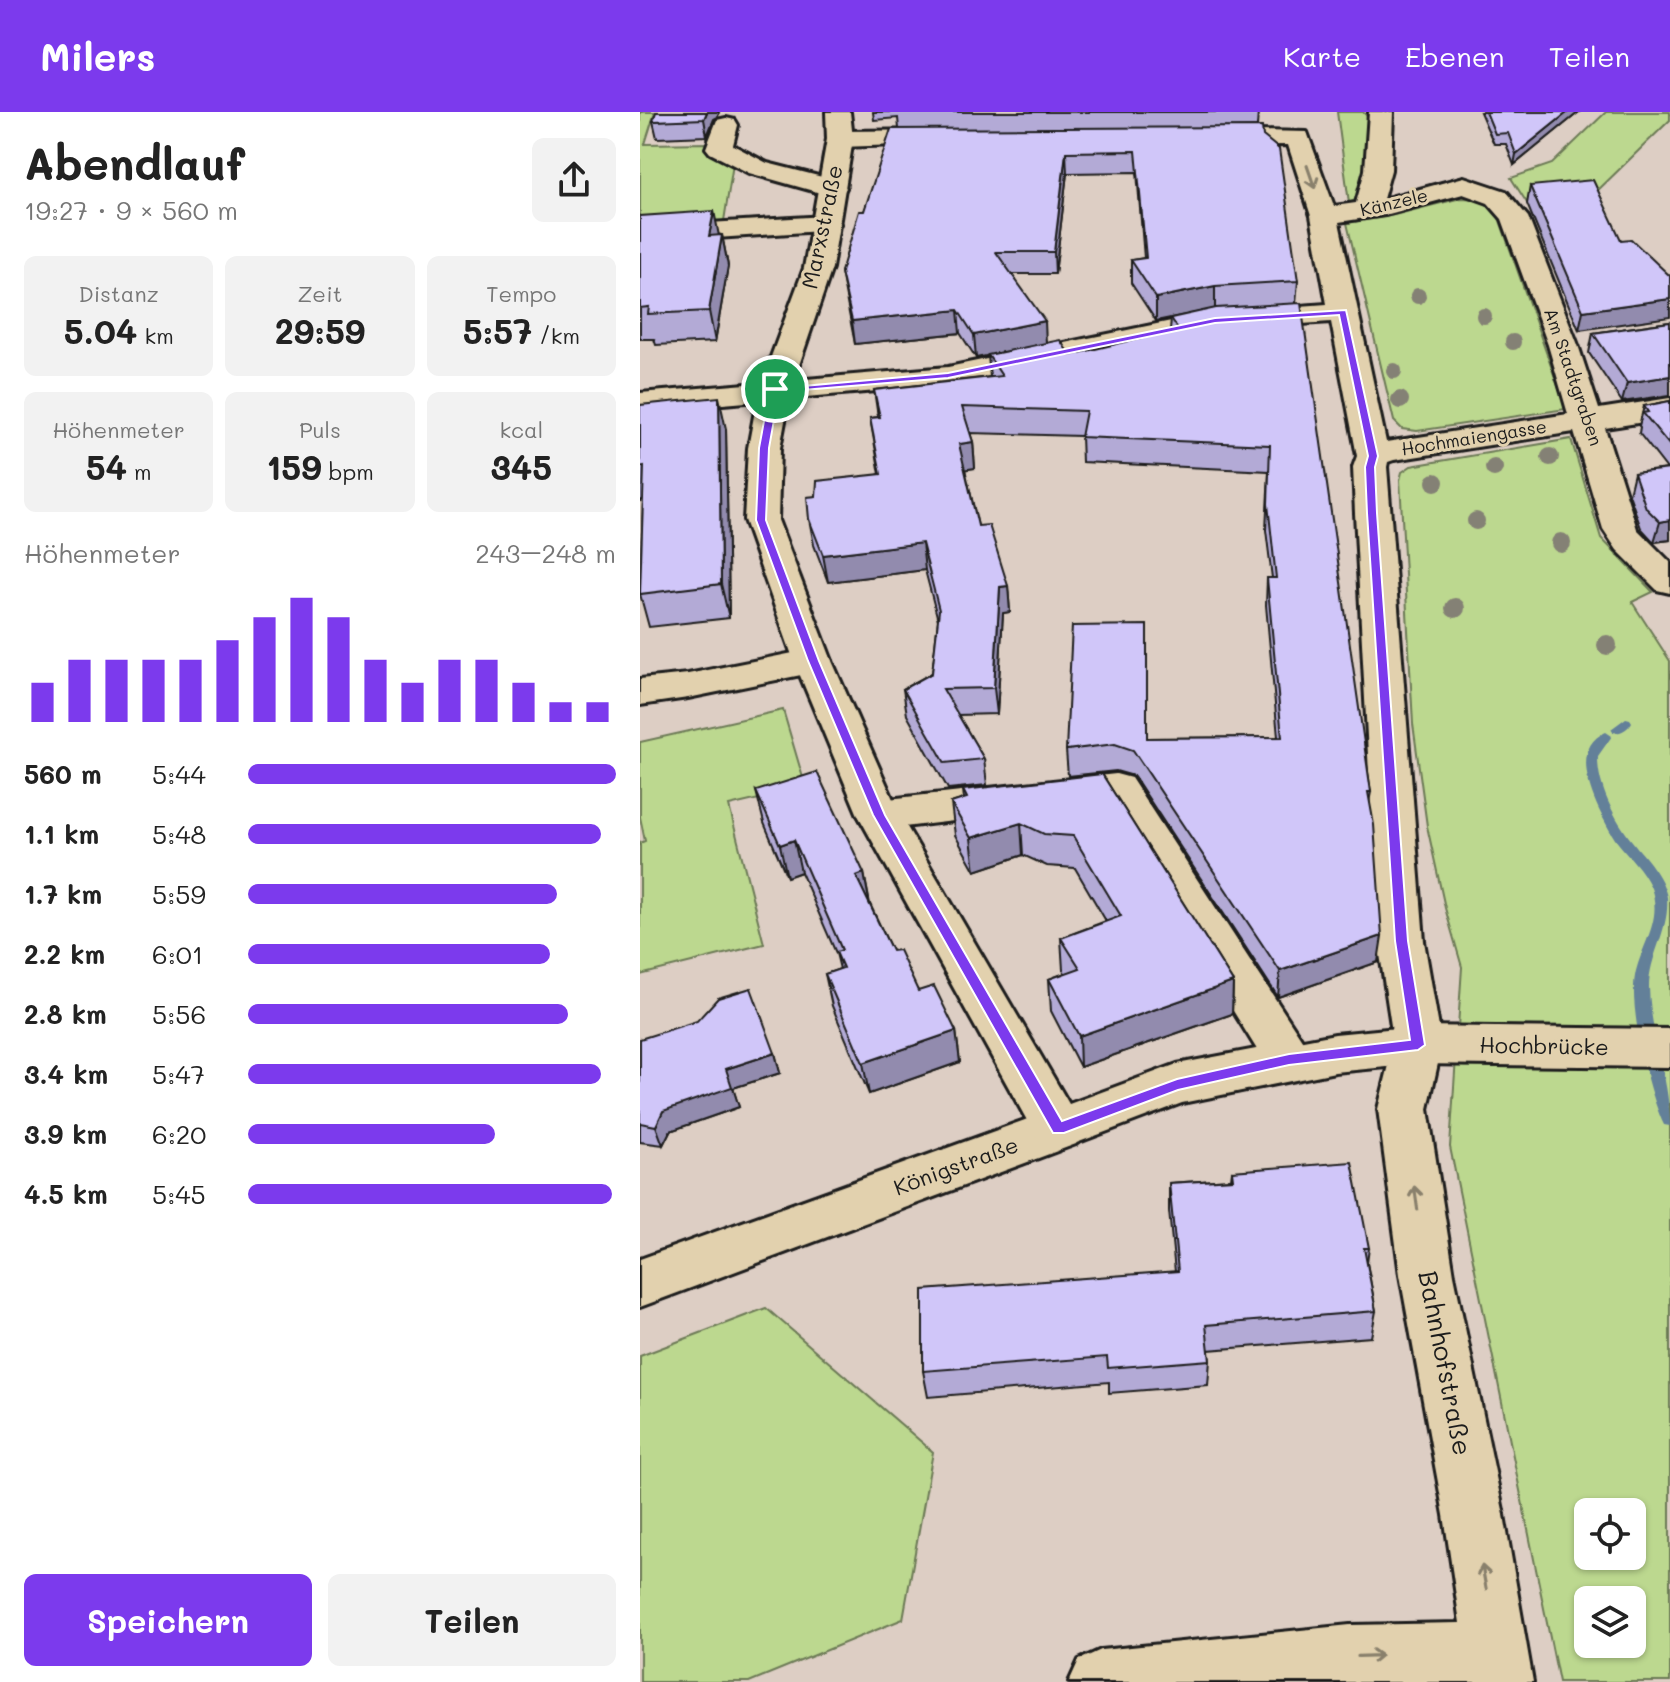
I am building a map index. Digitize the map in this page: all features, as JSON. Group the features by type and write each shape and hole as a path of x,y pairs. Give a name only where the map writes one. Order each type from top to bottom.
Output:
{"street":[{"path":"1258,112 1263,137"},
{"path":"1367,210 1378,170 1381,112"},
{"path":"726,125 719,148 758,168 833,188"},
{"path":"839,125 966,138"},
{"name":"Marxstraße","path":"839,125 833,188 818,268 775,389 764,448 761,520 813,661 879,815 1058,1129"},
{"path":"1185,138 1298,137 1324,216 1373,456 1370,467 1371,498 1401,941 1418,1045"},
{"name":"Känzele","path":"1324,216 1367,210 1464,185"},
{"name":"Am Stadtgraben","path":"1464,185 1497,197 1515,217 1577,343 1589,419 1620,529 1629,543 1657,554 1670,582"},
{"path":"640,235 826,224"},
{"path":"640,402 948,376 1215,321 1343,312"},
{"name":"Hochmaiengasse","path":"1373,456 1670,408"},
{"path":"640,692 688,686 813,661"},
{"path":"879,815 1116,788 1289,1060"},
{"name":"Hochbrücke","path":"1418,1045 1670,1048"},
{"name":"Königstraße","path":"640,1283 1177,1084 1289,1060 1418,1045"},
{"name":"Bahnhofstraße","path":"1418,1045 1403,1109 1427,1275 1500,1668"},
{"path":"1101,1682 1363,1656 1500,1668"}],"green space":[{"path":"640,112 655,112 645,144 709,143 733,164 724,221 640,225"},
{"path":"1337,112 1363,112 1368,117 1367,187 1362,197 1349,203"},
{"path":"1606,112 1670,112 1670,120 1591,197 1527,203 1511,178 1552,164"},
{"path":"1461,198 1481,199 1497,212 1566,409 1417,431 1402,429 1394,421 1347,223"},
{"path":"1571,439 1601,538 1653,592 1632,602 1670,661 1670,1682 1559,1682 1450,1147 1462,967 1427,826 1413,724 1402,472 1411,466"},
{"path":"783,710 806,788 729,806 764,944 640,975 640,843 645,841 640,817 640,742"},
{"path":"766,1308 933,1452 903,1619 749,1682 640,1682 640,1356"}],"building":[{"path":"656,112 707,112 704,119 653,121"},
{"path":"1486,112 1568,112 1516,154 1508,133 1495,134"},
{"path":"1262,127 1263,136 1279,149 1298,281 1215,286 1156,298 1131,260 1146,258 1136,151 1066,152 1054,252 996,252 1045,321 974,335 958,310 852,321 841,272 859,211 864,211 891,129"},
{"path":"1593,180 1621,240 1631,239 1670,276 1670,299 1583,311 1530,186"},
{"path":"714,211 709,236 722,235 709,311 648,314 649,307 640,308 640,216"},
{"path":"1301,303 1371,792 1368,792 1374,825 1382,936 1280,971 1133,750 1115,744 1066,750 1072,626 1147,625 1147,738 1282,737 1267,578 1276,578 1268,504 1270,445 1081,437 1086,411 962,407 973,442 959,444 978,526 989,525 1008,586 1000,587 994,688 943,689 984,759 945,763 903,689 932,673 939,610 922,543 823,555 809,519 807,497 816,496 817,481 881,474 870,418 880,417 874,390 1002,376 988,355 1060,340 1070,355 1178,329 1171,318 1216,308"},
{"path":"1670,322 1670,376 1627,383 1593,333"},
{"path":"719,397 721,584 640,594 644,466 640,467 640,405"},
{"path":"1670,401 1670,446 1643,413 1648,412 1644,406"},
{"path":"1670,469 1670,520 1660,522 1646,508 1634,473"},
{"path":"817,772 864,873 856,876 892,951 899,950 918,991 934,986 956,1031 863,1063 825,974 843,968 836,952 842,950 794,840 780,845 756,791"},
{"path":"1102,774 1233,982 1079,1036 1049,979 1080,968 1061,938 1121,916 1073,836 1044,834 1021,823 971,838 951,803 967,798 963,790"},
{"path":"751,988 775,1053 726,1069 732,1087 663,1111 656,1126 640,1123 640,1039 697,1021 718,998"},
{"path":"1352,1162 1369,1248 1364,1248 1376,1311 1206,1325 1210,1360 1108,1368 1107,1357 923,1371 923,1290 1178,1271 1169,1183 1233,1179 1232,1171"}],"waterway":[{"path":"1617,729 1626,722"},
{"path":"1606,736 1592,756 1596,786 1620,835 1653,878 1662,906 1660,927 1645,966 1642,988 1655,1072 1670,1120"}],"route":[{"path":"1343,312 1373,456 1370,467 1372,513 1401,941 1418,1045 1289,1060 1177,1084 1058,1129 879,815 813,661 761,520 764,448 775,389 948,376 1215,321 1343,312"}]}
